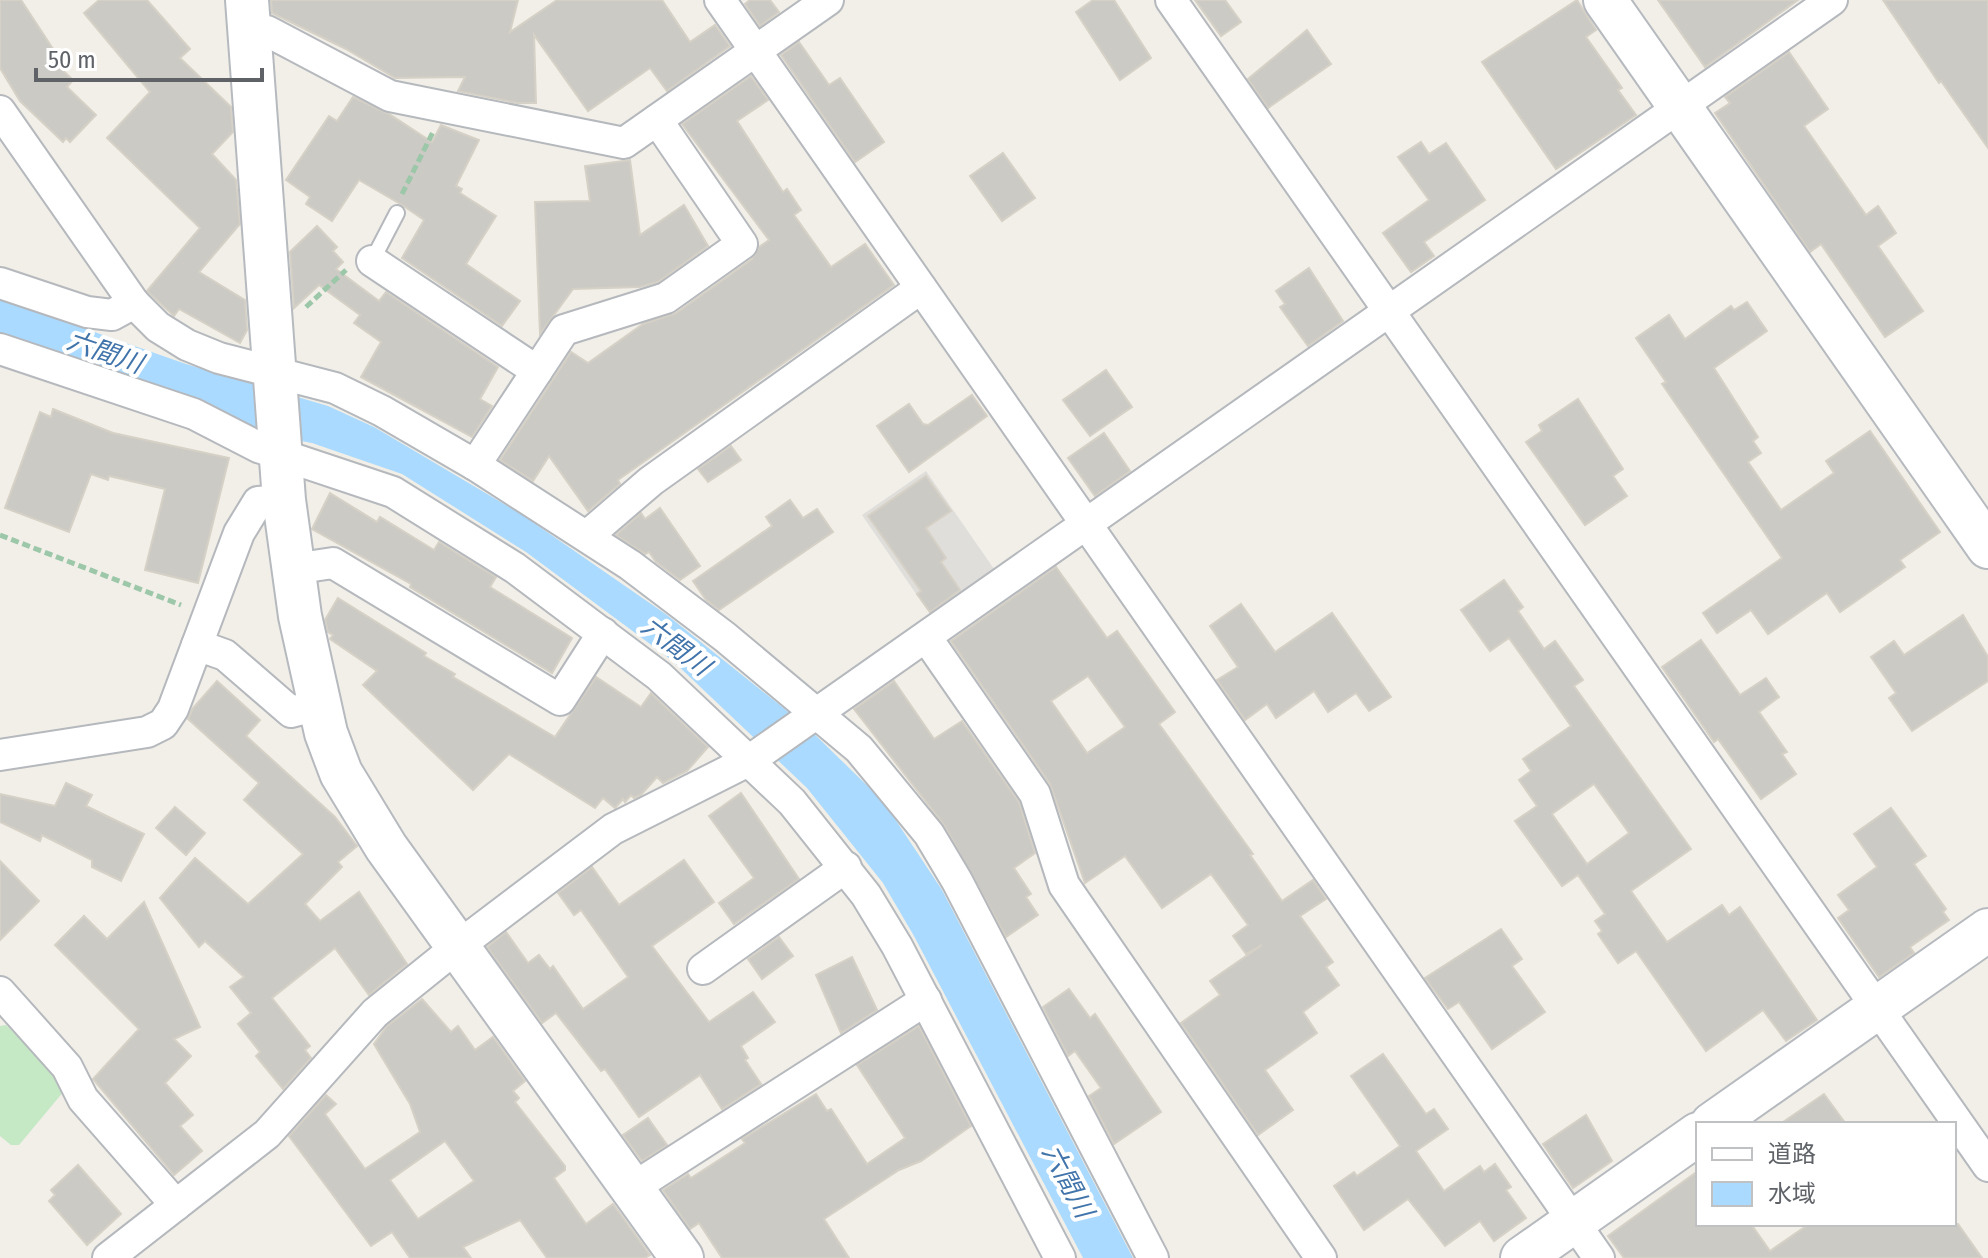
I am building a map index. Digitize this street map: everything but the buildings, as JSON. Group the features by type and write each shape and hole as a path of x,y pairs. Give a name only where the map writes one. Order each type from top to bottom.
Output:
{"street":[{"path":"720,0 1599,1258"},
{"path":"248,16 267,31 390,96 624,143 828,0"},
{"path":"1171,0 1988,1166"},
{"path":"1605,0 1988,547"},
{"path":"108,1258 267,1134 375,1013 613,829 754,757 1832,0"},
{"path":"248,16 284,500 293,569 318,705 341,773 386,847 682,1258"},
{"path":"0,111 134,303 158,327 187,345 219,358 276,376 335,388 382,411 475,465 587,536 725,637 813,716 859,749 929,834 1153,1258"},
{"path":"475,465 564,330 666,298 742,244 657,120"},
{"path":"372,261 537,371"},
{"path":"0,283 87,312 112,315 134,303"},
{"path":"587,536 651,481 921,288"},
{"path":"0,349 194,414 258,447 281,450 413,503 515,568 603,633 754,757 846,867 897,946 1060,1258"},
{"path":"0,755 147,732 163,724 173,709 239,533 258,502 284,500"},
{"path":"293,569 333,563 560,700 603,633"},
{"path":"926,637 1035,794 1064,885 1321,1258"},
{"path":"197,645 225,655 291,712 318,705"},
{"path":"703,969 846,867"},
{"path":"1715,1122 1988,930"},
{"path":"0,992 67,1067 83,1099 176,1205"},
{"path":"631,1189 926,1000"},
{"path":"1522,1258 1696,1135"}],"lane":[{"path":"372,261 397,213"}],"path":[{"path":"397,213 395,208 443,108"},
{"path":"299,314 352,264 372,261"},
{"path":"0,535 208,616"}],"shaded area":[{"path":"926,471 994,569 930,614 862,515"}],"green space":[{"path":"6,1025 59,1076 64,1091 19,1145 11,1145 0,1136 0,1026"}],"water":[{"name":"六間川","path":"0,299 186,364 328,406 374,427 521,514 667,615 806,726 883,801 942,890 1133,1258 1083,1258 914,936 883,883 807,788 673,661 526,552 402,474 312,443 248,431 0,335"}]}
